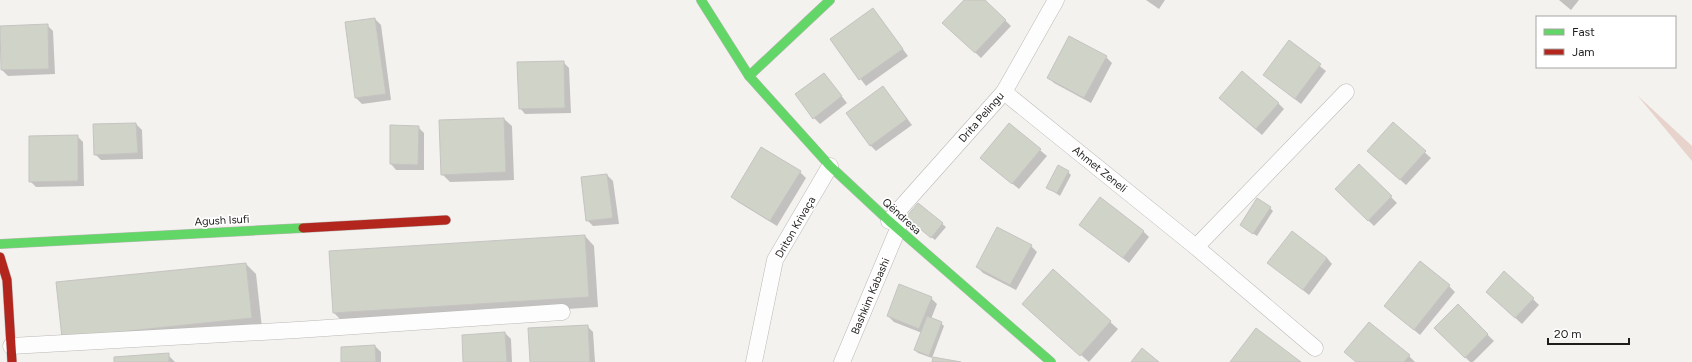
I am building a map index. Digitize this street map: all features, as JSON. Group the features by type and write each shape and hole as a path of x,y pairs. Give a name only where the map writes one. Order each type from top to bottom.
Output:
{"street":[{"name":"Qëndresa","path":"701,0 749,76 830,166 894,226 1051,362"},
{"path":"749,76 830,0"},
{"name":"Agush Isufi","path":"0,244 446,220"},
{"path":"0,256 7,280 12,362"}],"lane":[{"name":"Drita Pelingu","path":"894,226 1004,92 1056,0"},
{"name":"Ahmet Zeneli","path":"1004,92 1196,247 1316,348"},
{"path":"1196,247 1346,92"},
{"name":"Driton Krivaça","path":"754,362 775,260 830,166"},
{"name":"Bashkim Kabashi","path":"842,362 894,226"},
{"path":"11,346 298,330 562,312"}],"shaded area":[{"path":"1637,95 1692,146 1692,161"}],"building":[{"path":"964,0 985,0 1006,20 975,53 942,23"},
{"path":"873,8 903,49 859,80 830,39"},
{"path":"375,18 386,94 355,98 345,22"},
{"path":"48,24 49,69 1,70 0,26"},
{"path":"1069,36 1107,56 1084,98 1047,78"},
{"path":"1289,40 1321,64 1295,99 1263,75"},
{"path":"564,61 565,108 519,109 517,62"},
{"path":"1242,71 1279,103 1256,129 1219,98"},
{"path":"824,73 842,96 813,119 795,94"},
{"path":"883,86 907,119 870,146 846,113"},
{"path":"504,118 506,172 441,175 439,120"},
{"path":"1393,122 1426,151 1400,180 1367,151"},
{"path":"136,123 138,153 94,155 93,124"},
{"path":"1009,123 1041,149 1012,184 980,158"},
{"path":"390,125 419,126 418,165 390,164"},
{"path":"78,135 78,181 29,182 29,136"},
{"path":"761,147 801,171 770,221 731,197"},
{"path":"1359,164 1392,196 1368,221 1335,189"},
{"path":"1058,165 1069,171 1057,193 1046,188"},
{"path":"607,174 613,218 586,221 581,177"},
{"path":"1100,197 1144,231 1123,258 1079,225"},
{"path":"1257,198 1271,207 1253,234 1240,225"},
{"path":"918,203 943,223 931,238 906,217"},
{"path":"997,227 1032,245 1010,285 976,267"},
{"path":"1292,231 1327,258 1303,290 1267,263"},
{"path":"585,235 589,297 333,313 329,251"},
{"path":"1420,261 1450,285 1414,330 1384,306"},
{"path":"246,263 252,318 62,338 56,282"},
{"path":"1053,269 1111,321 1080,356 1022,304"},
{"path":"1504,271 1534,298 1515,318 1486,292"},
{"path":"899,284 932,297 919,329 887,316"},
{"path":"1458,304 1488,334 1465,358 1434,328"},
{"path":"927,316 942,322 929,356 914,350"},
{"path":"1369,322 1410,355 1404,362 1356,362 1344,352"},
{"path":"588,325 590,362 530,362 528,328"},
{"path":"1256,328 1301,362 1230,362"},
{"path":"505,332 507,362 463,362 462,335"},
{"path":"375,345 376,362 341,362 341,347"},
{"path":"1142,348 1159,362 1131,362"},
{"path":"169,353 169,362 114,362 114,357"},
{"path":"933,357 961,362 932,362"}],"traffic: fast":[{"path":"701,0 749,76 830,166 889,221 1051,362"},
{"path":"749,76 830,0"},
{"path":"0,244 303,228"}],"traffic: jam":[{"path":"303,228 446,220"},
{"path":"0,257 7,280 12,362"}]}
